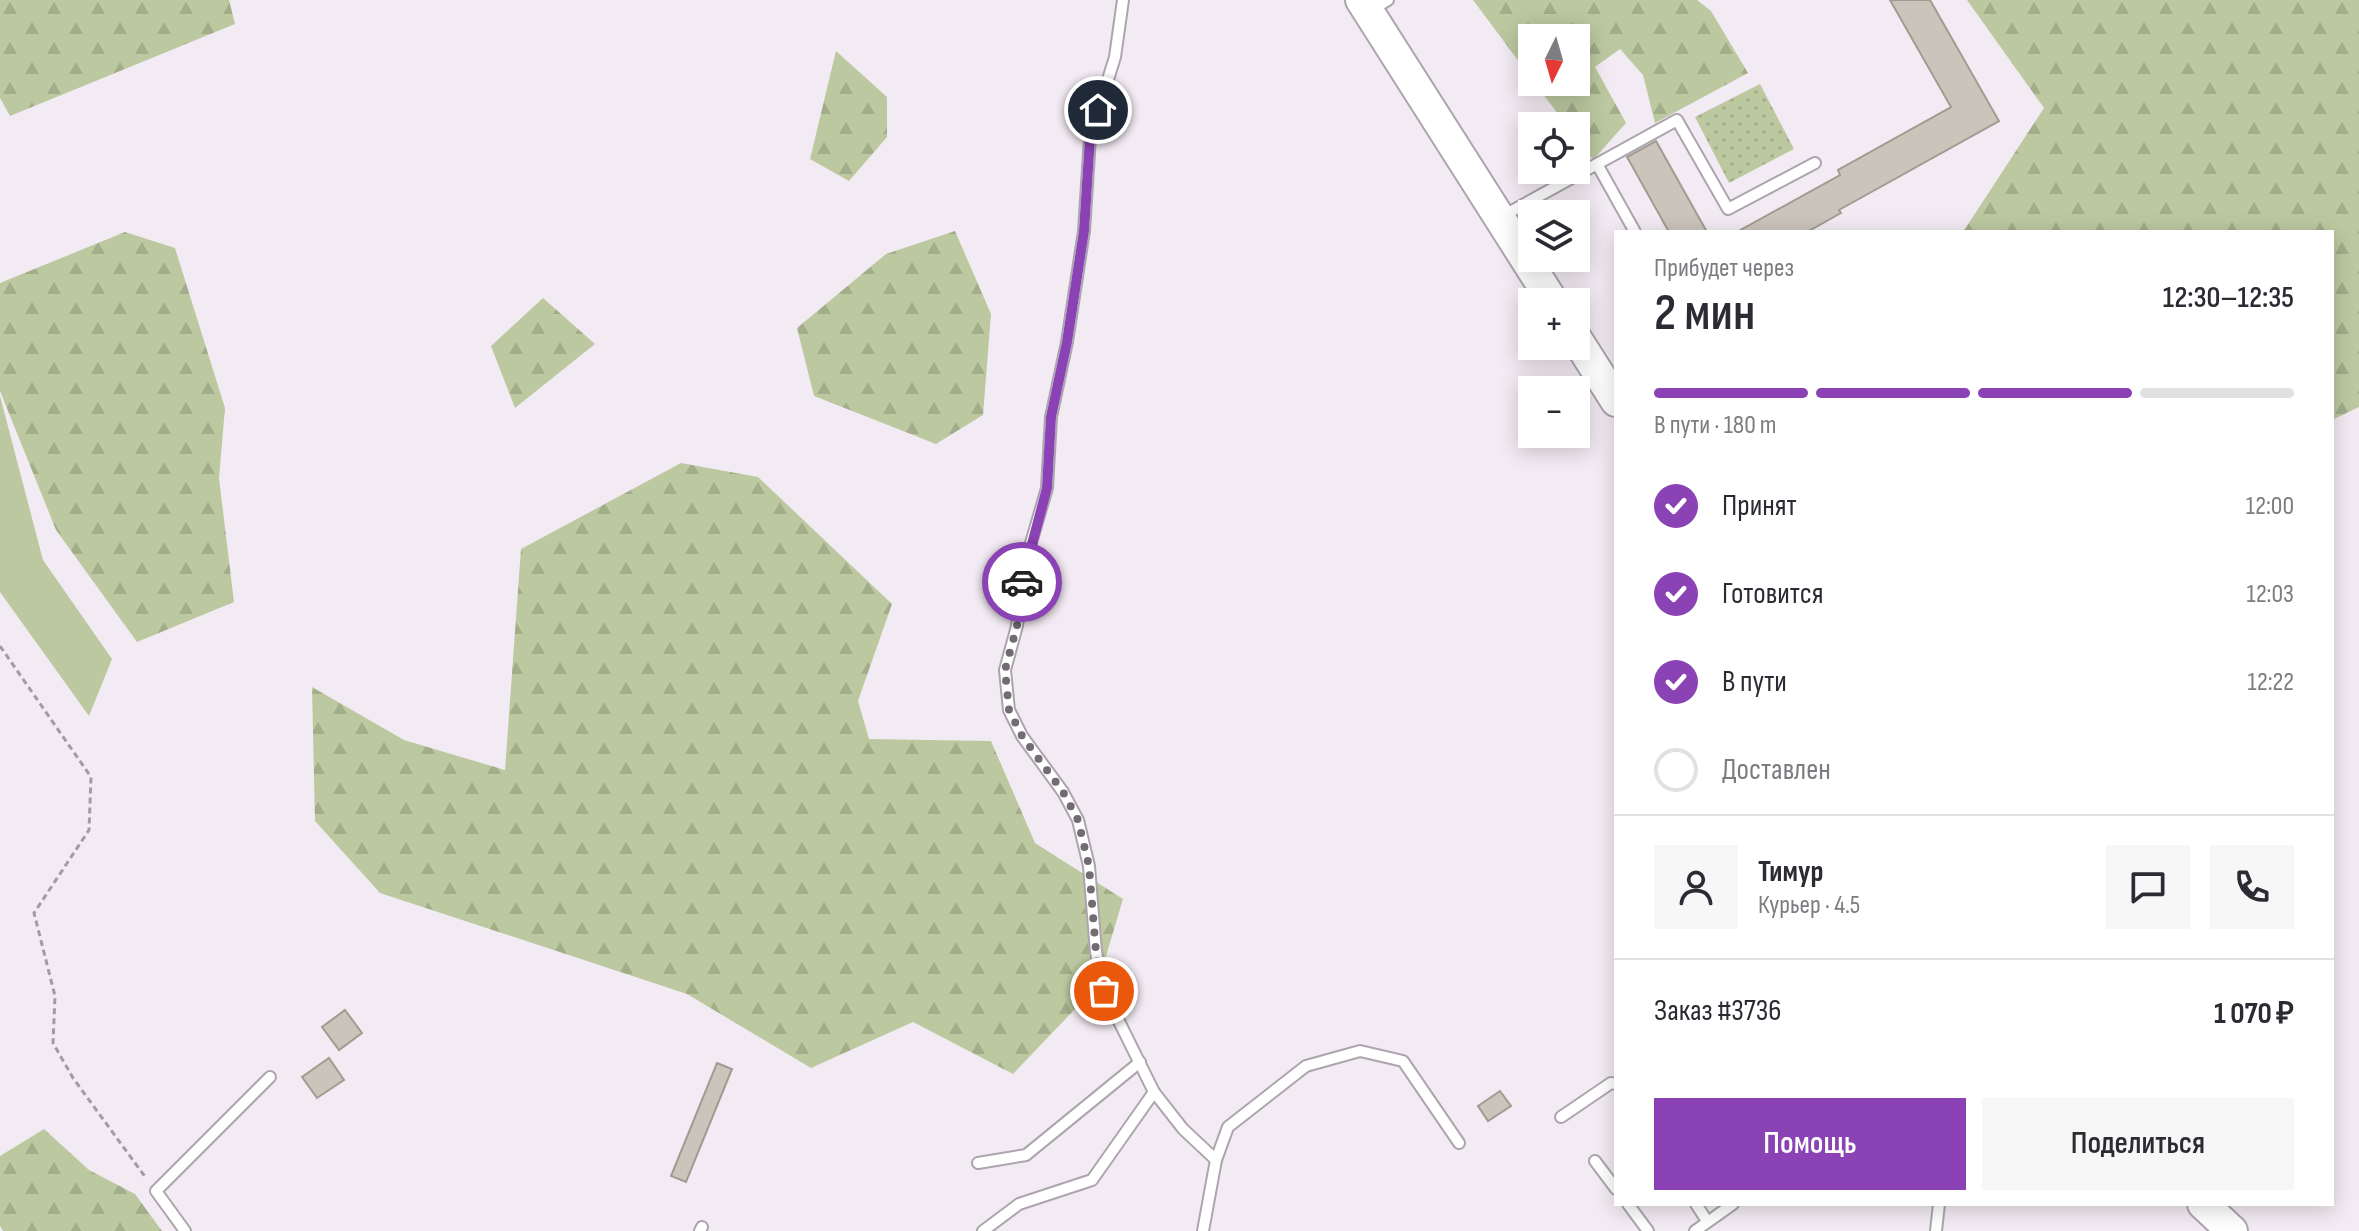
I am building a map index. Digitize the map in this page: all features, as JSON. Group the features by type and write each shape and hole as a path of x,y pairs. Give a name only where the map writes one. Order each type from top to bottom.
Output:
{"main road":[{"path":"1373,4 1499,218 1544,288"},
{"path":"1590,360 1614,398"},
{"path":"2205,1206 2232,1231"}],"lane":[{"path":"1123,0 1115,57 1090,137 1084,231 1067,342 1051,417 1047,488 1024,567 1017,626 1005,670 1009,710 1015,723 1063,792 1078,820 1089,866 1096,952 1104,991 1154,1092 1183,1129 1216,1160"},
{"path":"1499,218 1677,120 1728,209 1815,163"},
{"path":"1597,164 1634,230"},
{"path":"1203,1231 1216,1160 1228,1127 1306,1066 1360,1051 1403,1061 1459,1143"},
{"path":"978,1163 1026,1155 1140,1062"},
{"path":"185,1231 156,1191 270,1077"},
{"path":"1561,1117 1614,1084"},
{"path":"983,1231 1019,1204 1092,1180 1154,1092"},
{"path":"1595,1161 1614,1186"},
{"path":"1629,1206 1648,1231"},
{"path":"1697,1206 1707,1221"},
{"path":"1695,1231 1730,1206"},
{"path":"1936,1231 1939,1206"}],"path":[{"path":"0,646 91,777 89,830 34,913 55,996 53,1043 73,1078 156,1191"}],"green space":[{"path":"0,0 229,0 235,24 10,116 0,98"},
{"path":"1473,0 1697,0 1711,11 1748,73 1655,123 1643,75 1620,49 1595,67 1626,123 1593,160 1590,156 1590,112 1556,112 1544,96 1590,96 1590,24 1518,24 1518,60"},
{"path":"1967,0 2359,0 2359,407 2334,419 2334,230 1964,230 2044,108"},
{"path":"836,51 887,97 887,137 849,181 810,159"},
{"path":"1760,84 1794,149 1729,183 1695,117"},
{"path":"955,231 991,314 983,415 936,444 814,396 797,328 886,254"},
{"path":"125,232 175,248 225,408 219,478 234,602 137,642 56,530 0,391 0,283"},
{"path":"543,298 595,344 515,408 491,346"},
{"path":"0,396 43,560 112,659 89,716 0,592"},
{"path":"681,463 758,477 892,604 858,701 869,739 991,741 1035,843 1123,899 1097,986 1013,1074 913,1022 811,1068 687,994 380,893 315,821 312,687 404,740 505,770 521,549"},
{"path":"44,1129 89,1170 135,1194 162,1231 3,1231 0,1226 0,1156"}],"building":[{"path":"1890,0 1930,0 1999,121 1839,210 1841,213 1811,230 1741,230 1840,175 1838,170 1951,107"},
{"path":"1656,141 1706,230 1668,230 1627,157"},
{"path":"345,1010 362,1033 339,1050 322,1027"},
{"path":"329,1058 344,1080 317,1098 302,1077"},
{"path":"717,1063 732,1069 686,1182 671,1176"},
{"path":"1500,1091 1511,1106 1488,1121 1478,1106"}],"way so far":[{"path":"1022,582 1017,626 1005,670 1009,710 1022,736 1063,792 1078,820 1089,866 1096,952 1104,991"}],"route":[{"path":"1022,582 1047,488 1051,417 1067,342 1084,231 1090,137 1098,110"}]}
